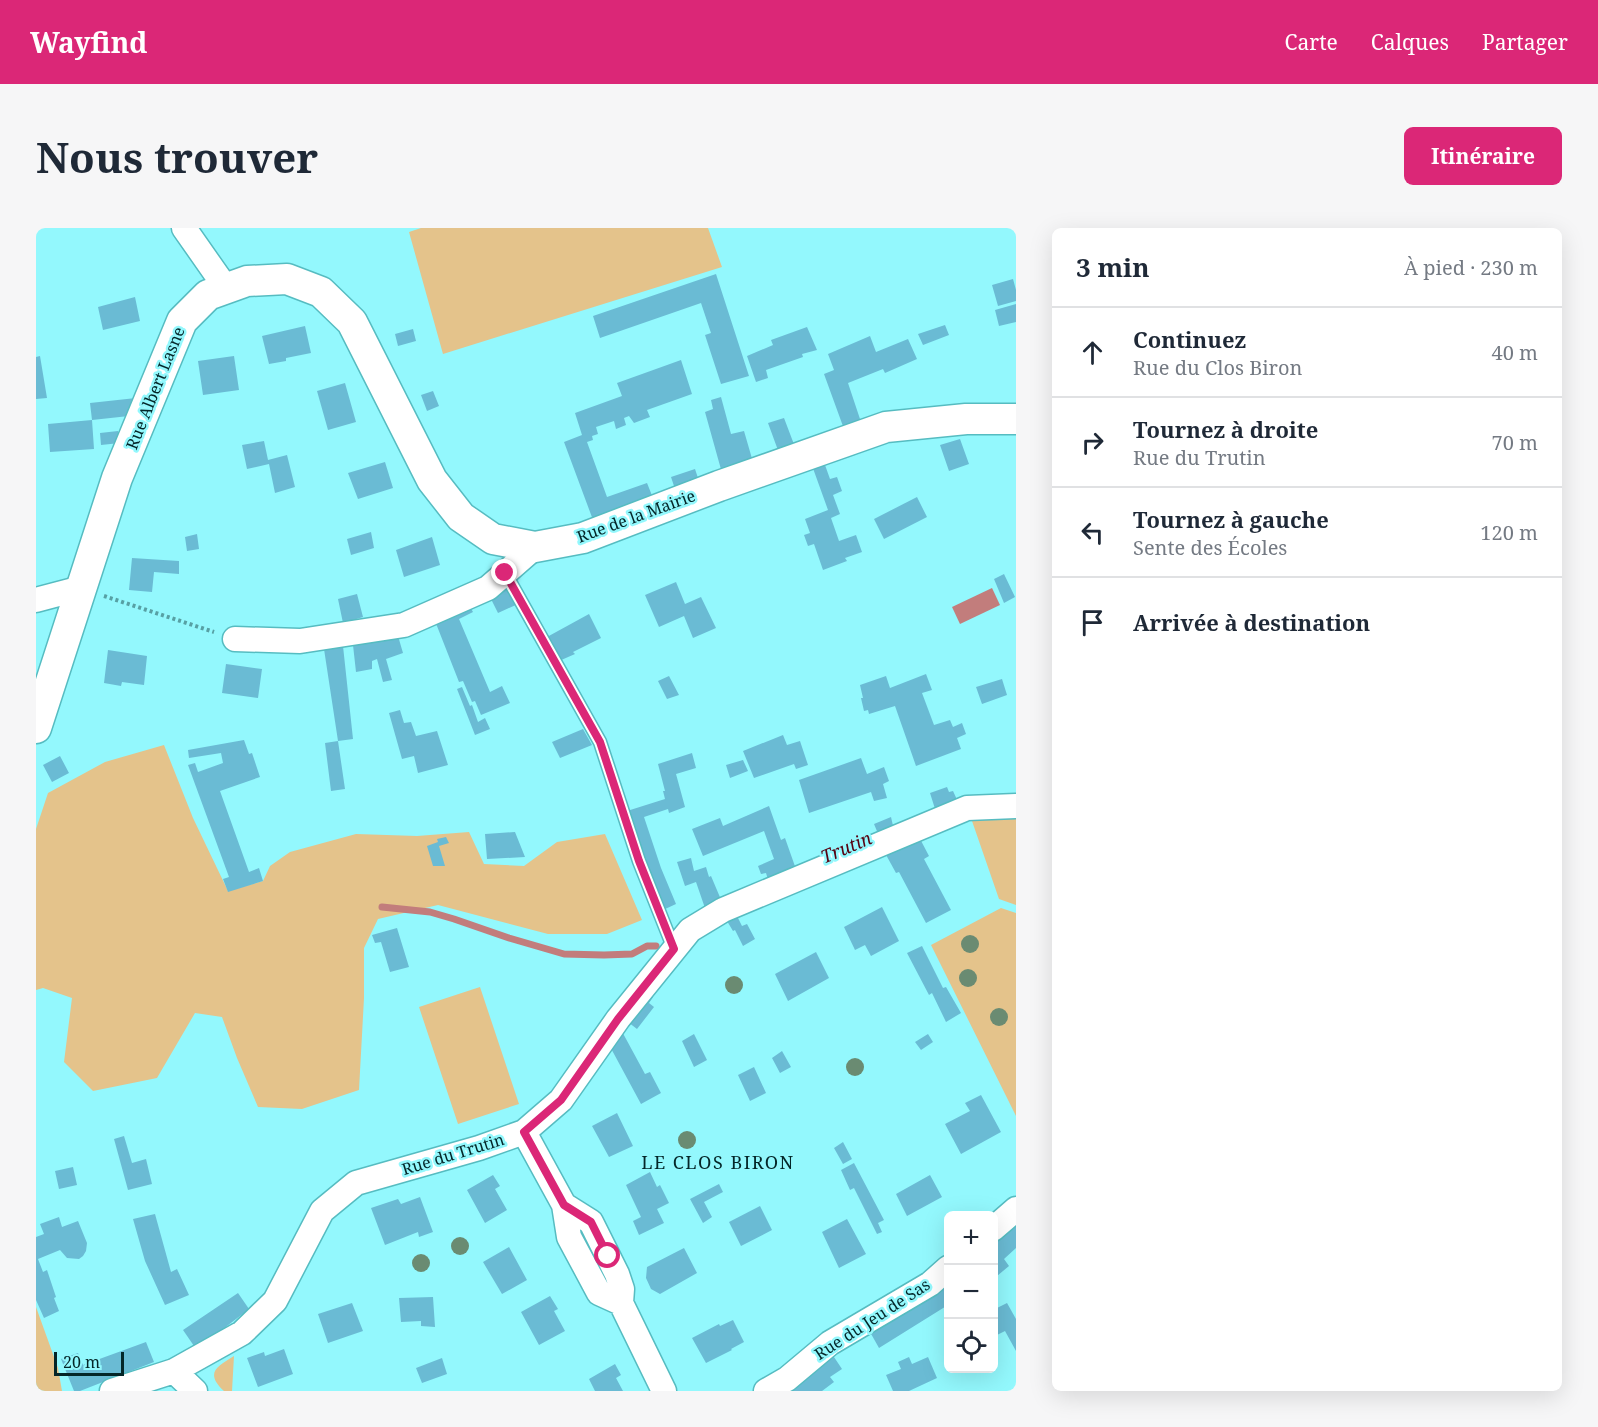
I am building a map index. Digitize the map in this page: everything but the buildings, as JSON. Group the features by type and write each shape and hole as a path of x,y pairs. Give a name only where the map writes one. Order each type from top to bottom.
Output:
{"street":[{"path":"184,228 226,288"},
{"name":"Rue Albert Lasne","path":"36,728 117,478 182,321 208,295 247,280 287,279 321,292 352,322 432,480 461,517 493,538 535,547"},
{"name":"Rue de la Mairie","path":"535,547 583,538 885,427 966,419 1016,419"},
{"path":"235,639 300,641 404,625 488,588 535,547"},
{"path":"36,600 81,588"},
{"name":"Rue du Trutin","path":"112,1391 174,1371 242,1333 275,1301 322,1211 356,1183 479,1148 524,1132 561,1100 618,1019 690,930 723,910 967,808 1016,806"},
{"path":"524,1132 564,1205 591,1222 617,1274 622,1289 621,1303 664,1391"},
{"path":"998,1225 1016,1209"},
{"name":"Rue du Jeu de Sas","path":"766,1391 787,1379 830,1343 930,1284 944,1272"},
{"path":"174,1371 195,1391"}],"lane":[{"path":"505,573 600,742 639,861 674,949"}],"path":[{"path":"81,588 235,639"}],"shaded area":[{"path":"421,228 708,228 722,267 443,354 409,232"},
{"path":"992,588 1000,605 960,624 952,607"},
{"path":"164,745 193,818 228,891 263,881 270,866 290,852 356,834 417,836 469,832 484,864 524,866 557,842 605,834 642,920 607,934 548,934 438,905 378,919 364,948 359,1090 302,1109 258,1107 222,1017 195,1013 157,1078 93,1091 64,1062 72,998 43,988 36,990 36,829 48,793 105,762"},
{"path":"1016,816 1016,905 999,899 972,821"},
{"path":"1001,908 1016,913 1016,1116 931,945"},
{"path":"480,987 519,1104 458,1124 419,1007"},
{"path":"36,1307 58,1368 62,1391 36,1391"},
{"path":"234,1356 232,1391 224,1391 215,1379 215,1371"}],"waterway":[{"name":"Trutin","path":"382,907 430,912 564,954 632,954 647,946 656,946"}],"district":[{"name":"LE CLOS BIRON","path":"718,1162"}],"route":[{"path":"505,573 600,742 639,861 674,949 618,1019 561,1100 524,1132 564,1205 591,1222 608,1256"}]}
